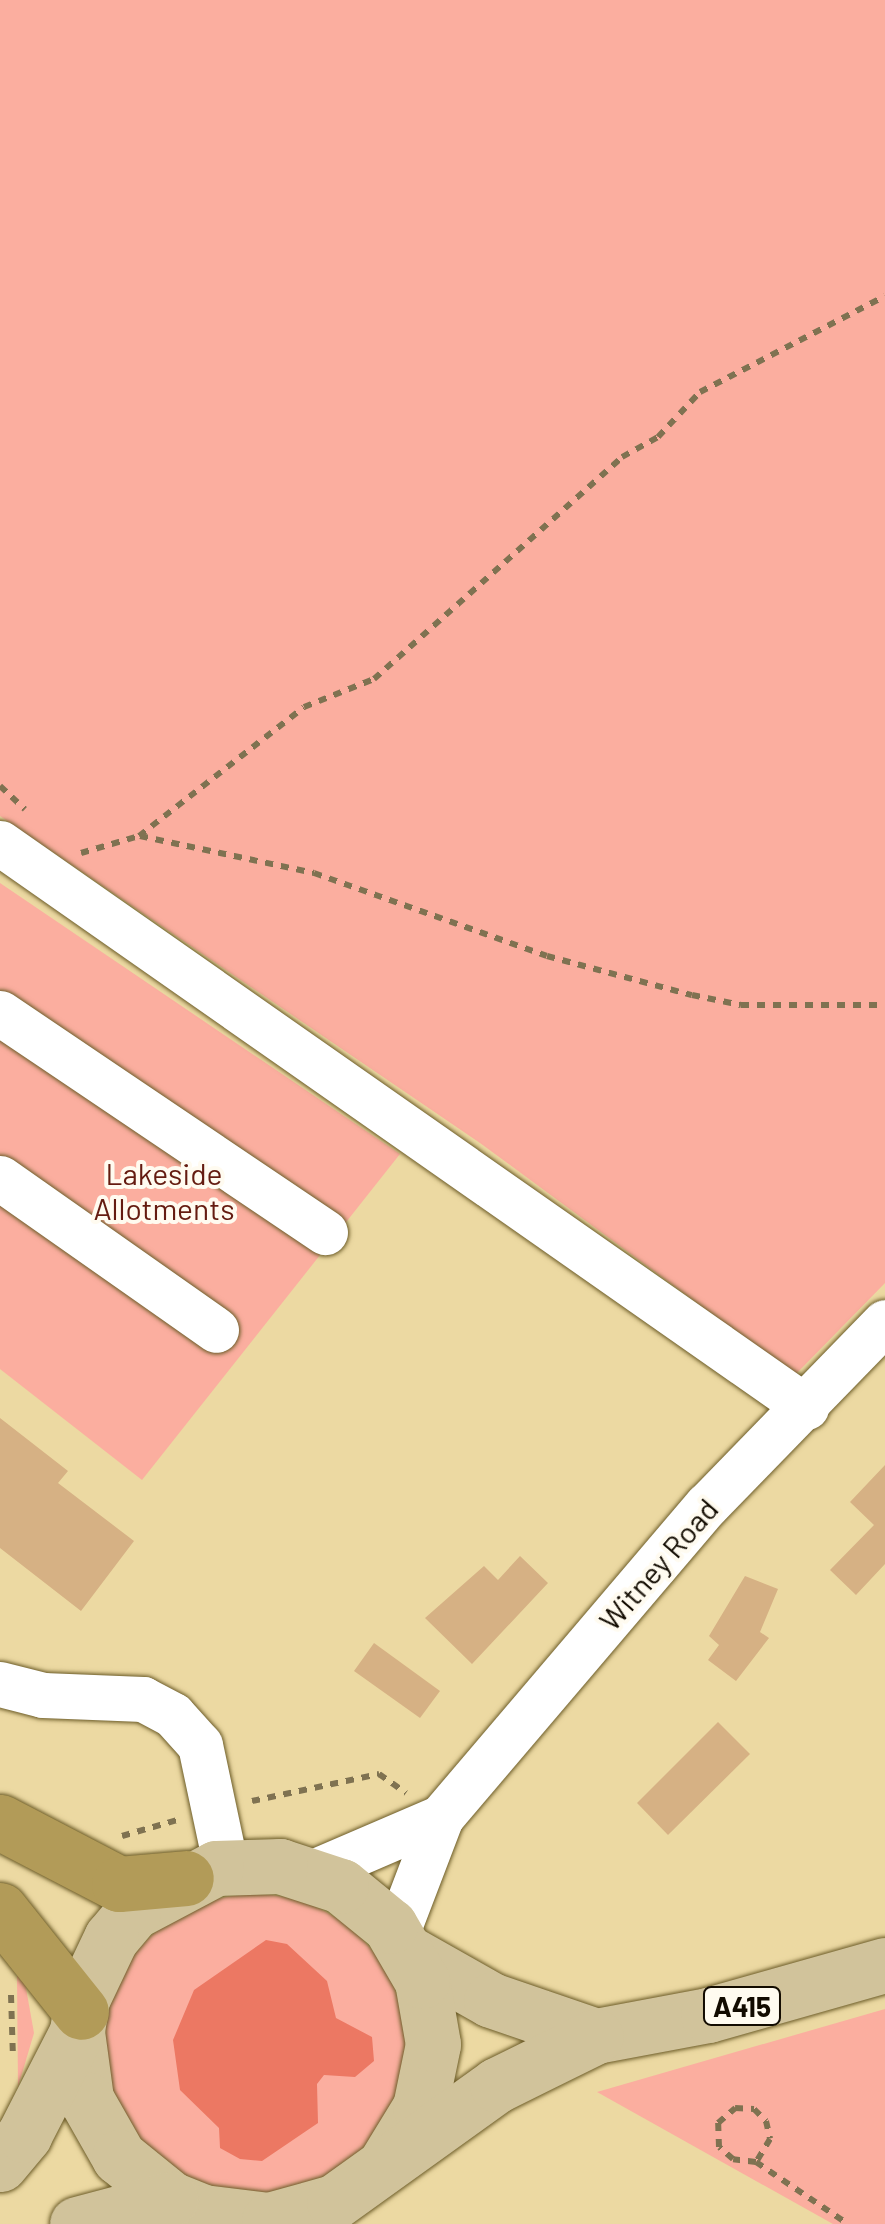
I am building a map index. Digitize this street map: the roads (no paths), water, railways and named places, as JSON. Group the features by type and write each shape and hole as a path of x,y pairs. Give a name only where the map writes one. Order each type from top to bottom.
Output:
{"highway":[{"path":"0,1822 119,1884 206,1872"},
{"path":"0,1910 79,2022"}],"main road":[{"path":"0,2164 24,2135 79,2022 111,1938 133,1912 206,1872 311,1873 366,1904 402,1944 432,2044 420,2107 387,2161 325,2213 270,2220 198,2212 78,2224"},
{"name":"A415","path":"402,1944 492,2000 596,2036"},
{"name":"A415","path":"387,2161 498,2085 596,2036 708,2015 885,1965"},
{"path":"79,2022 86,2099 100,2130 119,2157 198,2212"}],"street":[{"path":"18,831 806,1408"},
{"path":"0,1013 325,1232"},
{"path":"0,1178 216,1330"},
{"name":"Witney Road","path":"402,1944 441,1817 707,1505 806,1408 877,1346"},
{"path":"0,1684 44,1695 143,1699 173,1715 200,1745 206,1872"},
{"name":"Witney Road","path":"311,1873 441,1817"}],"park label":[{"name":"Lakeside Allotments","path":"164,1190"}]}
